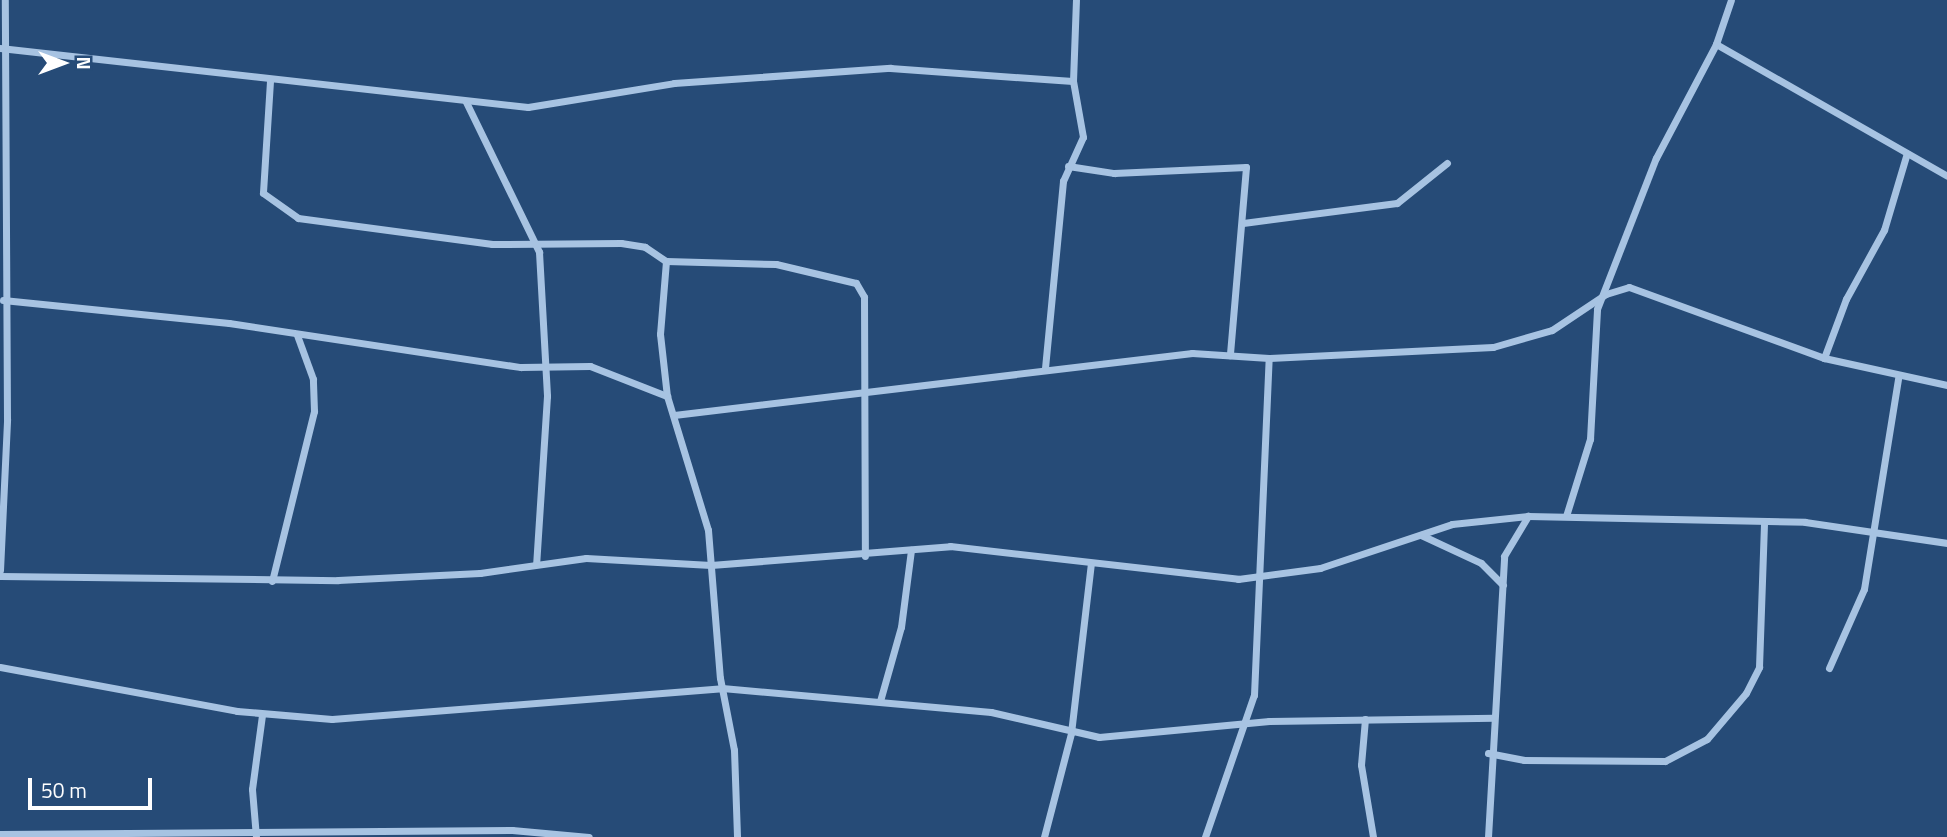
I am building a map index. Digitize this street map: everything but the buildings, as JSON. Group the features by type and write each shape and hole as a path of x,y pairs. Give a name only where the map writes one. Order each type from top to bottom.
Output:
{"street":[{"path":"0,570 3,418 2,48 5,0"},
{"path":"1045,368 1052,255 1068,166 1083,137 1073,81 1076,0"},
{"path":"1566,516 1590,439 1595,321 1656,158 1716,44 1731,0"},
{"path":"1716,44 1947,176"},
{"path":"2,48 270,81 528,107 674,83 890,68 1073,81"},
{"path":"270,81 260,176 274,205 298,218 384,233 537,244 621,243 645,247 666,261 776,264 856,283 864,297 865,556"},
{"path":"466,102 537,244 541,368 547,396 536,564"},
{"path":"1824,358 1846,299 1884,230 1907,153"},
{"path":"1243,223 1397,203 1447,163"},
{"path":"1068,166 1114,173 1246,167 1230,355"},
{"path":"666,261 660,334 667,396 708,530 722,688 733,741 737,837"},
{"path":"674,415 864,389 1192,353 1269,358 1514,344 1552,330 1606,293 1636,289 1824,358 1898,378 1947,385"},
{"path":"3,300 298,335 541,368 604,369 667,396"},
{"path":"272,581 314,411 313,379 298,335"},
{"path":"1205,837 1247,722 1256,672 1257,578 1269,358"},
{"path":"1829,668 1857,610 1898,378"},
{"path":"0,576 272,581 480,573 599,558 711,565 865,556 950,546 1091,564 1257,578 1320,568 1420,534 1484,516 1764,522 1870,528 1947,543"},
{"path":"1488,837 1488,753 1494,718 1507,546 1528,516"},
{"path":"1488,753 1632,762 1665,761 1698,747 1746,694 1759,667 1764,522"},
{"path":"1420,534 1481,563 1503,585"},
{"path":"880,701 901,627 911,550"},
{"path":"1044,837 1071,733 1091,564"},
{"path":"0,667 262,715 332,719 722,688 991,712 1071,733 1112,738 1247,722 1494,718"},
{"path":"256,836 252,789 262,715"},
{"path":"1365,719 1362,777 1373,837"},
{"path":"0,834 256,836 512,830 589,837"}]}
